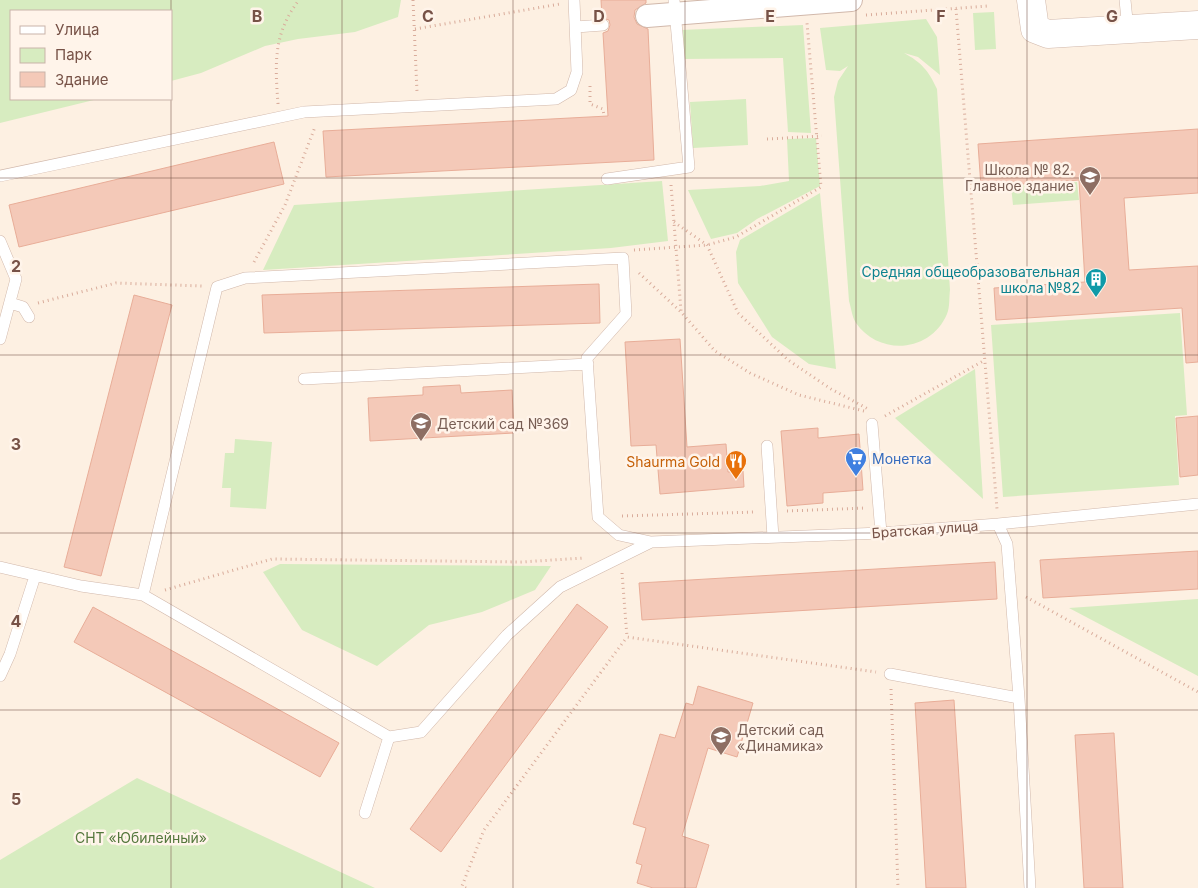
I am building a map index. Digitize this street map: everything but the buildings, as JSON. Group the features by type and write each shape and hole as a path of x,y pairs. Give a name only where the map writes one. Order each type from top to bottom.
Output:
{"street":[{"path":"647,16 674,7 851,0"},
{"path":"1029,7 1038,32 1048,34 1198,25"}],"lane":[{"path":"1125,0 1128,30"},
{"path":"0,176 304,112 556,99 571,90 577,72 574,1"},
{"path":"607,179 689,166 674,7"},
{"path":"576,26 603,25"},
{"path":"0,241 16,279 0,339"},
{"path":"143,595 217,287 245,278 622,258 626,314 587,358 598,517 619,535 651,542"},
{"path":"10,303 26,312"},
{"path":"304,379 588,364"},
{"path":"874,417 881,533"},
{"path":"767,446 774,537"},
{"name":"Братская улица","path":"651,542 881,533 998,524 1198,504"},
{"path":"998,524 1007,544 1011,589 1030,888"},
{"path":"0,567 35,576 143,595 389,736 421,732 507,635 560,587 651,542"},
{"path":"0,676 10,654 35,576"},
{"path":"890,674 1019,698"},
{"path":"365,813 389,736"}],"path":[{"path":"278,118 275,58 286,17 299,0"},
{"path":"414,0 418,107"},
{"path":"415,29 574,1"},
{"path":"956,9 998,524"},
{"path":"806,19 818,136 820,187 736,237 707,245 634,250 622,258 681,312 715,351 750,373 799,394 874,417 985,360"},
{"path":"245,278 285,205 318,119"},
{"path":"767,139 822,136"},
{"path":"670,170 681,312"},
{"path":"674,222 707,245 738,313 788,360 874,417"},
{"path":"26,312 116,283 217,287"},
{"path":"598,517 879,507"},
{"path":"143,595 272,559 521,562 576,557 622,561 627,637 484,830 462,886 466,888"},
{"path":"1011,589 1198,692"},
{"path":"627,637 890,674 898,888"}],"green space":[{"path":"0,0 401,0 398,17 355,32 298,39 265,46 201,73 172,81 172,10 10,10 10,100 94,100 0,123"},
{"path":"994,12 996,49 975,50 973,13"},
{"path":"926,19 937,37 940,75 918,57 904,53 924,68 937,89 950,290 949,305 947,314 939,327 929,336 918,343 904,346 891,345 878,341 866,334 856,323 849,301 834,97 838,81 848,66 840,71 826,70 820,28"},
{"path":"803,25 811,133 788,132 783,58 683,59 681,30"},
{"path":"746,99 748,145 693,148 690,102"},
{"path":"816,138 820,186 757,219 737,233 711,239 688,190 760,186 789,181 787,139"},
{"path":"662,181 668,241 611,248 263,270 294,205"},
{"path":"1077,182 1079,200 1013,205 1011,186"},
{"path":"820,193 836,369 809,364 772,337 738,283 736,252 740,240"},
{"path":"1180,313 1187,415 1175,416 1179,485 1003,497 991,325"},
{"path":"975,369 983,499 895,418"},
{"path":"235,439 272,442 266,509 230,507 231,488 222,488 225,453 234,453"},
{"path":"280,564 551,566 535,590 482,612 429,625 377,666 302,630 263,572"},
{"path":"1198,599 1198,676 1069,608"},
{"name":"СНТ «Юбилейный»","path":"137,778 375,888 0,888 0,860"}],"place":[{"name":"Школа № 82. Главное здание","path":"1090,196"},
{"name":"Средняя общеобразовательная школа №82","path":"1096,298"},
{"name":"Детский сад №369","path":"421,442"},
{"name":"Монетка","path":"856,477"},
{"name":"Shaurma Gold","path":"736,480"},
{"name":"Детский сад «Динамика»","path":"721,756"}]}
